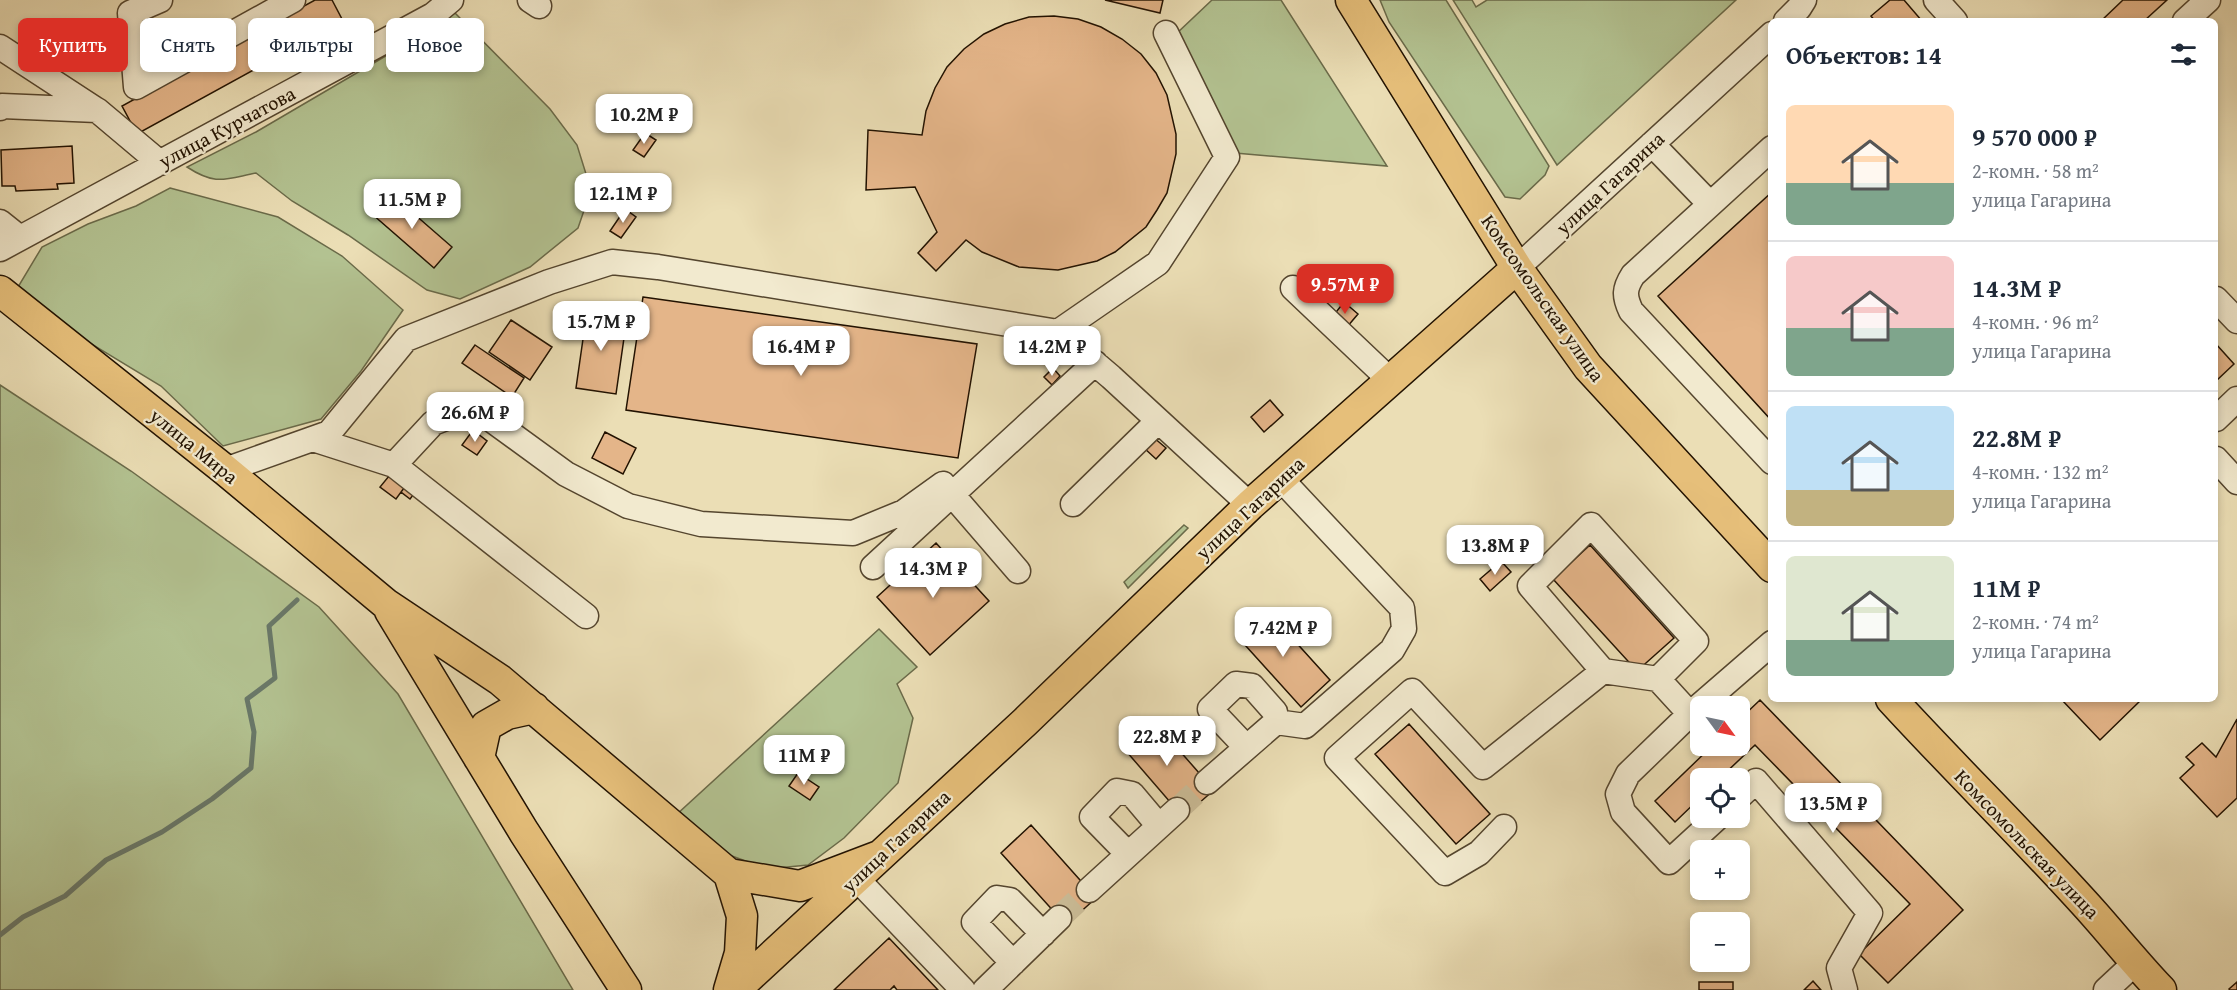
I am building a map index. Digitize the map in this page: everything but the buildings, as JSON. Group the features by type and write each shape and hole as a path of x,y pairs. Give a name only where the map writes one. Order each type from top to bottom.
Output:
{"main road":[{"name":"Комсомольская улица","path":"1351,0 1517,268 1588,367 1768,563"},
{"name":"улица Гагарина","path":"735,990 1025,722 1250,506 1517,268"},
{"name":"улица Мира","path":"0,291 225,470 386,604"},
{"path":"386,604 500,680 729,874 800,886 879,856"},
{"path":"386,604 524,832 626,990"},
{"name":"Комсомольская улица","path":"1894,702 2094,915 2161,990"},
{"path":"479,758 486,726 507,714 534,708"},
{"path":"729,874 742,916 740,953 729,990"}],"street":[{"path":"160,0 130,13 136,87 293,0"},
{"name":"улица Курчатова","path":"10,244 433,15 451,0"},
{"path":"1936,0 1952,18"},
{"path":"2188,18 2208,0"},
{"path":"1058,332 1158,263 1227,157 1166,33"},
{"name":"улица Гагарина","path":"1517,268 1768,38"},
{"path":"0,47 98,110 160,163"},
{"path":"0,108 2,106 98,110"},
{"path":"1652,144 1710,204"},
{"path":"1768,152 1633,275 1626,286 1625,298 1631,311 1768,458"},
{"path":"0,222 10,244"},
{"path":"225,470 329,433 406,339 549,282 612,262 658,267 1058,332 1158,420 1250,506"},
{"path":"1293,288 1391,381"},
{"path":"2218,300 2237,321"},
{"path":"873,567 1095,363"},
{"path":"2218,417 2237,399"},
{"path":"394,465 433,423 474,407 566,474 607,496 628,506 700,524 853,533 904,512 943,484 1018,571"},
{"path":"1073,504 1158,420"},
{"path":"313,439 394,465 586,616"},
{"path":"2218,461 2237,482"},
{"path":"1207,782 1276,722 1305,726 1392,650 1404,629 1402,608 1281,478"},
{"path":"1658,679 1696,641 1591,525 1530,586 1603,671 1658,679 1690,714 1628,774 1618,794 1623,812 1669,862 1706,828"},
{"path":"1711,696 1768,646"},
{"path":"1504,827 1479,853 1445,873 1337,758 1412,691 1483,767 1603,671"},
{"path":"1246,747 1210,709 1236,684 1252,686 1275,712 1276,722"},
{"path":"1750,787 1756,781 1870,914 1839,968 1845,990"},
{"path":"1128,854 1092,817 1117,791 1132,794 1159,826"},
{"path":"1089,890 1177,810"},
{"path":"856,878 963,990"},
{"path":"985,990 1013,963 1051,926 1010,900 997,898 974,922 1013,963"},
{"path":"2106,990 2135,963"}],"green space":[{"path":"1212,0 1281,0 1387,166 1235,153 1174,36"},
{"path":"1380,0 1446,0 1549,166 1545,175 1520,199 1505,197 1389,22"},
{"path":"1453,0 1472,0 1476,7 1487,0 1736,0 1557,165"},
{"path":"455,13 460,18 448,18"},
{"path":"484,42 550,109 577,145 591,190 578,228 530,267 460,299 427,290 348,235 292,201 256,173 228,179 213,179 187,167 256,132 358,72 374,72 374,63 386,56 386,72 484,72"},
{"path":"170,188 278,217 342,256 403,310 361,371 321,419 223,446 161,386 32,308 18,287 42,247 88,224 136,206"},
{"path":"0,385 131,471 319,607 398,694 573,990 0,990"},
{"path":"1184,525 1188,528 1128,588 1124,582"},
{"path":"879,629 917,667 897,684 913,718 898,783 844,838 808,865 767,869 732,856 675,816"}],"waterway":[{"path":"0,935 23,917 65,896 106,860 162,832 212,799 251,768 254,732 247,699 275,678 269,626 297,600"}],"tunnel":[{"path":"1177,810 1207,782"},
{"path":"1059,918 1089,890"}]}
